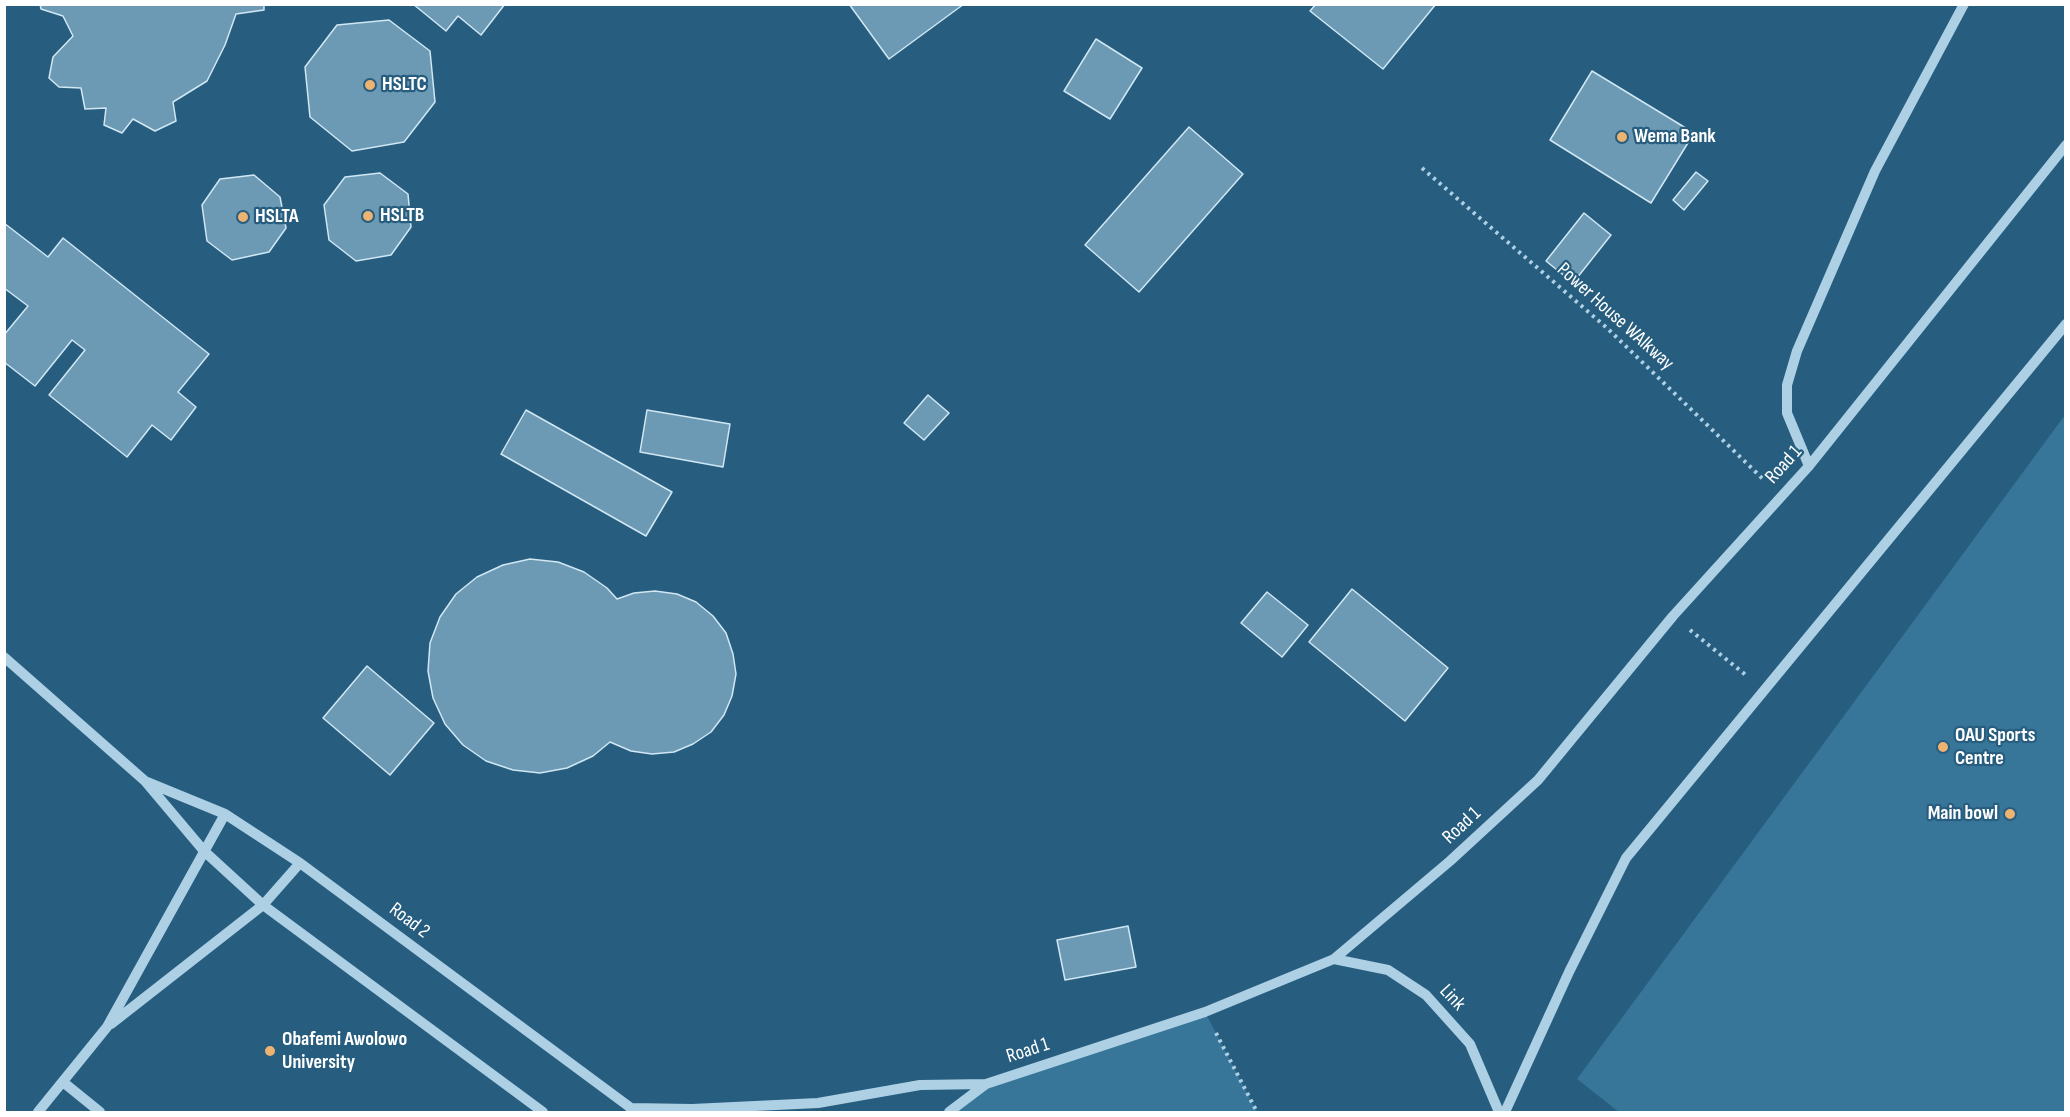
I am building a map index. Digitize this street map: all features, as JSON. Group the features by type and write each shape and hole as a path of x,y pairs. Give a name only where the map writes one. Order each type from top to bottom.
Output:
{"street":[{"path":"1809,466 1787,413 1787,385 1797,351 1875,171 1964,4"},
{"name":"Road 1","path":"634,1110 818,1103 920,1085 986,1084 1205,1012 1334,959 1450,861 1538,780 1673,616 1809,466 2066,145"},
{"path":"1505,1113 1569,972 1626,858 2066,324"},
{"name":"Road 2","path":"4,657 145,781 204,851 263,905 402,1006 543,1113"},
{"name":"Road 2","path":"145,781 225,814 300,863 634,1110"},
{"path":"38,1113 107,1027 225,814"},
{"path":"107,1027 263,905 300,863"},
{"name":"Link","path":"1334,959 1388,970 1426,995 1470,1044 1499,1113"},
{"path":"63,1082 100,1113"},
{"path":"949,1113 986,1084"}],"path":[{"name":"Power House WAlkway","path":"1422,168 1607,328 1781,496"},
{"path":"1673,616 1764,690"},
{"path":"1205,1012 1257,1113"}],"shaded area":[{"name":"OAU Sports Centre","path":"2065,415 2065,1112 1619,1112 1577,1079"},
{"path":"1205,1012 1257,1112 949,1112 986,1084"}],"building":[{"path":"40,4 264,4 264,10 236,14 225,45 207,81 173,102 176,121 155,131 133,119 122,133 104,125 106,108 85,109 81,88 59,87 49,78 53,57 73,36 63,16 41,9"},
{"path":"413,4 505,4 481,35 458,16 446,31"},
{"path":"849,4 964,4 889,59"},
{"path":"1316,4 1436,4 1383,69 1310,11"},
{"name":"HSLTC","path":"389,20 430,51 435,102 404,142 352,151 310,117 305,67 337,25"},
{"path":"1096,39 1142,68 1110,119 1064,91"},
{"name":"Wema Bank","path":"1592,71 1694,133 1651,203 1550,140"},
{"path":"1189,127 1243,174 1139,292 1085,245"},
{"path":"1696,172 1708,181 1684,210 1673,200"},
{"name":"HSLTB","path":"380,173 408,194 411,227 391,255 356,261 329,240 324,205 345,177"},
{"name":"HSLTA","path":"254,175 280,197 286,228 269,252 232,260 207,241 202,205 220,179"},
{"path":"1584,213 1611,235 1573,283 1546,261"},
{"path":"4,223 48,257 63,238 209,354 178,392 196,407 171,440 152,425 127,457 49,395 85,350 72,340 35,386 4,362 4,335 28,306 4,288"},
{"path":"928,395 949,413 924,440 904,423"},
{"path":"526,410 672,492 646,536 501,454"},
{"path":"647,410 730,424 723,467 640,452"},
{"path":"530,559 558,562 584,572 607,588 617,599 634,593 655,591 677,594 696,602 713,616 726,633 733,654 736,674 732,696 724,715 711,732 693,744 674,752 652,754 631,751 610,742 593,756 567,768 540,773 513,770 486,761 463,745 445,724 433,698 428,671 430,643 440,617 456,594 477,577 503,565"},
{"path":"1352,589 1448,668 1405,721 1309,642"},
{"path":"1267,592 1308,625 1282,657 1241,623"},
{"path":"367,666 434,723 390,775 323,718"},
{"path":"1128,926 1136,967 1065,980 1057,940"}],"place":[{"name":"HSLTC","path":"370,85"},
{"name":"Wema Bank","path":"1622,137"},
{"name":"HSLTB","path":"368,216"},
{"name":"HSLTA","path":"243,217"},
{"name":"OAU Sports Centre","path":"1943,747"},
{"name":"Main bowl","path":"2010,814"},
{"name":"Obafemi Awolowo University","path":"270,1051"}]}
